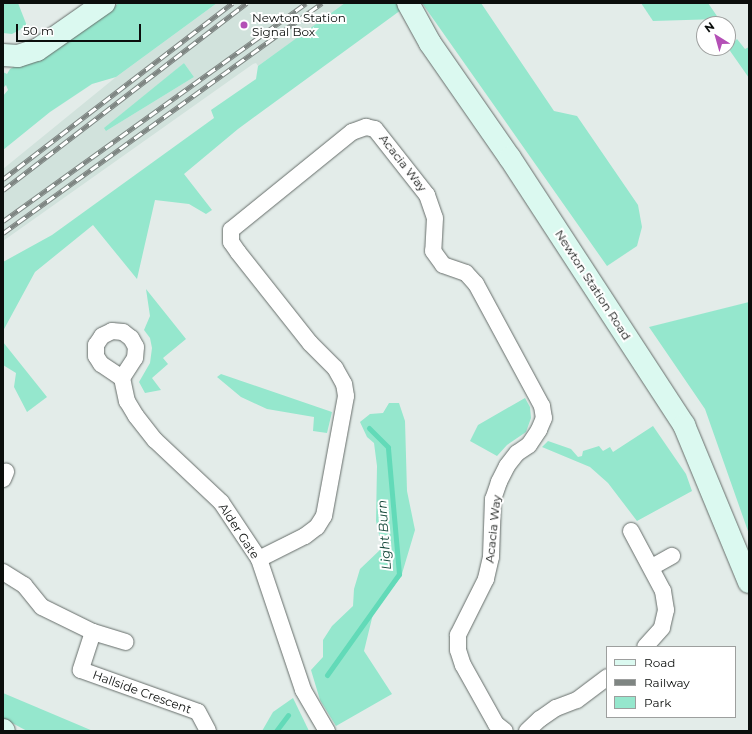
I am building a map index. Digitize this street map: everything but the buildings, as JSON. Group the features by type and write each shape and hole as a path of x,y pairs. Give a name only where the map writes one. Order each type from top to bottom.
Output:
{"street":[{"path":"3,55 18,56 37,50 104,3"},
{"name":"Newton Station Road","path":"408,3 430,43 510,158 684,425 749,582"},
{"name":"Acacia Way","path":"259,559 306,536 317,527 324,516 346,396 344,384 335,368 310,343 238,252 231,242 231,230 352,132 366,127 375,129 427,195 435,218 433,251 443,265 466,273 476,284 542,406 544,418 540,430 529,445 516,453 499,482 494,499 491,558 486,579 458,635 458,650 463,666 496,724 505,731"},
{"name":"Alder Gate","path":"122,378 127,401 136,416 155,440 221,502 259,559 303,690 327,731"},
{"path":"631,531 663,591 666,610 662,628 645,646"},
{"path":"652,568 672,556"},
{"path":"3,572 24,585 42,607 93,632 126,642"},
{"name":"Hallside Crescent","path":"93,632 81,670 198,712 208,731"},
{"path":"527,731 540,719 556,708 576,700 606,678"}],"shaded area":[{"path":"217,3 346,3 258,66 256,63 253,64 3,241 3,169 116,77","holes":["184,63 194,77 106,131"]}],"green space":[{"path":"3,3 18,3 27,26 12,34 3,33"},
{"path":"119,3 217,3 116,77 92,84 50,112 3,150 3,96 8,90 6,85 3,88 3,72 7,74 10,69 77,34"},
{"path":"345,3 396,3 401,10 238,129 184,174 212,210 206,214 189,204 155,200 137,279 93,225 35,272 3,331 3,262 52,235 214,118 211,110 256,79 258,66"},
{"path":"422,3 481,3 554,111 577,116 638,205 642,227 637,246 607,266"},
{"path":"641,3 708,3 717,16 696,16 696,20 653,21"},
{"path":"737,39 745,49 749,47 749,78 734,56 736,56"},
{"path":"184,63 194,77 106,131 104,128"},
{"path":"146,289 186,339 163,358 168,364 152,378 161,390 145,393 139,382 150,363 152,348 150,338 144,330 150,316"},
{"path":"749,302 749,534 705,409 649,327"},
{"path":"3,342 47,397 27,412 14,387 16,373 3,365"},
{"path":"221,374 332,412 327,433 313,431 314,417 267,409 241,397 217,377"},
{"path":"525,398 530,407 531,418 526,432 507,445 497,456 470,441 478,425"},
{"path":"389,403 399,403 405,421 407,491 415,530 401,577 374,610 364,651 392,694 336,726 320,700 311,670 323,657 323,640 332,626 353,606 354,589 360,569 382,548 376,521 377,466 374,443 367,437 360,422 370,414 383,413"},
{"path":"653,426 686,474 692,491 637,521 608,483 590,467 542,447 548,441 571,449 578,457 582,456 583,451 599,446 603,451 610,447 613,452"},
{"path":"3,693 93,731 27,731 3,718"},
{"path":"293,698 309,731 262,731 273,712"}],"waterway":[{"name":"Light Burn","path":"327,675 399,574 388,447 369,428"},
{"name":"Light Burn","path":"276,731 288,715"}],"railway":[{"path":"3,179 232,3"},
{"path":"3,190 247,3"},
{"path":"3,221 306,3"},
{"path":"3,233 322,3"}],"place":[{"name":"Newton Station Signal Box","path":"244,25"}]}
